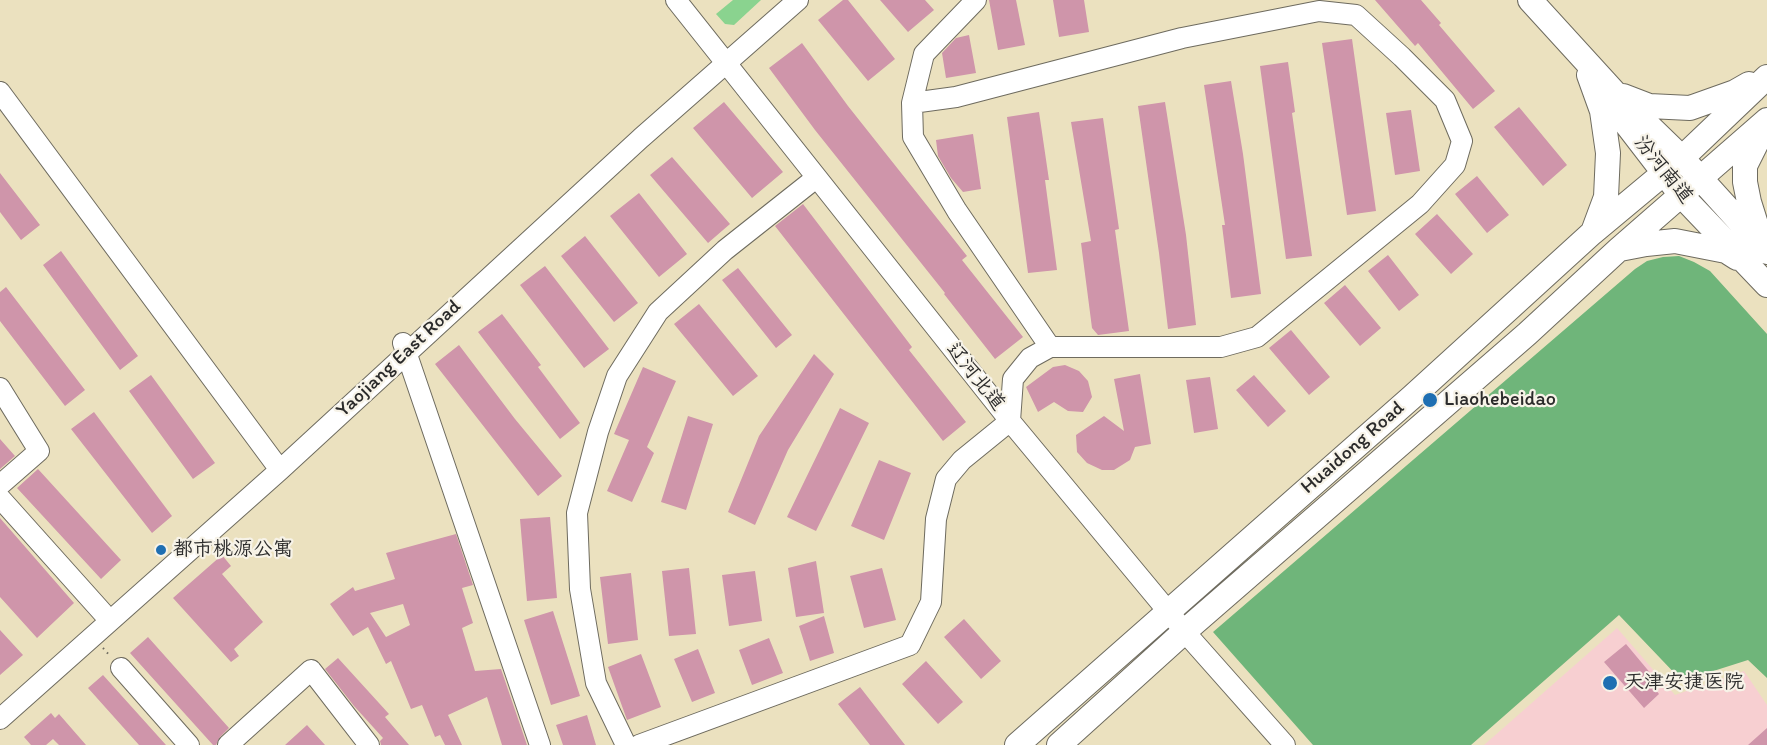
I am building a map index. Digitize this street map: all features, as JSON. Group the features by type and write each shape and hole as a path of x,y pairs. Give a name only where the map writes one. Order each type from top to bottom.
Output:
{"main road":[{"name":"汾河南道","path":"1530,0 1569,45 1700,178 1759,255 1767,285"},
{"name":"汾河南道","path":"1569,45 1589,75 1681,195 1759,255"},
{"path":"1589,75 1602,111 1608,153 1605,197 1592,233"},
{"path":"1614,92 1650,106 1690,108 1735,92 1767,76"},
{"name":"Huaidong Road","path":"1017,745 1420,389 1592,233 1682,158 1767,76"},
{"name":"Huaidong Road","path":"1059,745 1767,120"},
{"path":"1618,250 1675,241 1759,255 1745,166 1767,127"}],"street":[{"name":"辽河北道","path":"676,0 1010,421 1185,632 1285,745"},
{"name":"Yaojiang East Road","path":"723,60 786,0"},
{"name":"Yaojiang East Road","path":"0,719 405,348 580,181 798,0"},
{"path":"976,0 924,54 912,103 913,137 957,211 1050,347"},
{"path":"639,745 909,645 931,602 936,519 946,479 962,460 1010,421 1013,379 1030,358 1050,347 1221,347 1257,337 1420,204 1455,165 1462,141 1445,100 1352,7 1319,11 1182,38 956,97 912,103"},
{"path":"0,92 276,465"},
{"path":"626,745 596,683 580,589 577,513 598,432 616,376 658,312 725,250 816,178"},
{"path":"405,348 540,745"},
{"path":"0,388 39,451 0,485"},
{"name":"Yaojiang East Road","path":"0,705 103,613 276,465"},
{"path":"0,498 103,613"},
{"path":"121,668 189,745"},
{"path":"228,745 312,670 369,745"}],"shaded area":[{"name":"天津安捷医院","path":"1617,628 1675,695 1744,671 1767,705 1767,745 1484,745"}],"green space":[{"path":"733,0 761,0 734,25 725,24 716,14"},
{"path":"1679,256 1710,271 1767,334 1767,678 1748,660 1682,681 1619,615 1471,745 1313,745 1213,632 1635,269 1647,261"}],"building":[{"path":"843,0 848,0 895,59 868,81 818,20"},
{"path":"880,0 925,0 934,10 908,32"},
{"path":"989,0 1016,0 1025,45 998,50"},
{"path":"1053,0 1084,0 1089,32 1059,37"},
{"path":"1375,0 1421,0 1441,23 1439,25 1495,91 1473,109 1418,43 1415,46"},
{"path":"969,35 976,73 946,78 942,53 956,38"},
{"path":"1352,39 1376,211 1347,215 1322,43"},
{"path":"802,43 848,106 967,256 962,260 1023,337 995,359 769,68"},
{"path":"1288,62 1295,112 1292,113 1312,256 1286,259 1260,66"},
{"path":"1231,81 1261,294 1231,298 1222,225 1225,225 1204,85"},
{"path":"724,102 783,172 752,198 693,128"},
{"path":"1165,102 1186,235 1196,325 1168,329 1138,106"},
{"path":"1519,107 1567,165 1543,186 1494,127"},
{"path":"1411,110 1420,171 1395,175 1386,113"},
{"path":"1039,112 1049,180 1045,180 1057,270 1028,273 1007,117"},
{"path":"1103,118 1119,229 1115,230 1129,331 1098,335 1092,328 1081,243 1091,241 1071,122"},
{"path":"973,134 981,189 963,192 951,178 938,156 936,140"},
{"path":"672,157 730,224 708,243 650,175"},
{"path":"0,173 40,225 21,240 0,212"},
{"path":"1477,176 1509,215 1487,233 1455,194"},
{"path":"639,193 687,254 659,277 610,216"},
{"path":"803,204 912,347 909,350 966,422 943,441 775,226"},
{"path":"1437,214 1473,254 1451,274 1415,234"},
{"path":"585,236 638,303 614,322 561,256"},
{"path":"61,251 138,356 120,370 43,265"},
{"path":"1388,255 1419,295 1399,311 1368,271"},
{"path":"545,266 609,349 584,368 520,285"},
{"path":"738,268 792,335 776,348 722,280"},
{"path":"1345,285 1381,328 1360,346 1324,303"},
{"path":"6,287 85,390 65,406 0,321 0,292"},
{"path":"699,304 758,376 733,396 674,324"},
{"path":"502,314 541,365 538,367 580,423 560,439 478,332"},
{"path":"1291,330 1330,377 1309,395 1269,348"},
{"path":"459,345 562,476 538,496 435,364"},
{"path":"814,354 834,374 788,450 755,525 728,512 759,436"},
{"path":"1065,365 1079,371 1088,381 1092,397 1083,412 1068,411 1054,402 1038,412 1026,387 1053,367"},
{"path":"643,367 676,381 647,447 654,453 632,502 607,491 629,440 614,434"},
{"path":"1140,374 1151,444 1135,447 1130,460 1114,470 1102,470 1087,463 1077,452 1076,435 1104,416 1124,431 1114,379"},
{"path":"151,375 215,463 193,479 129,391"},
{"path":"1254,375 1286,411 1268,427 1236,390"},
{"path":"1210,377 1218,429 1194,433 1186,380"},
{"path":"840,408 869,423 816,531 787,517"},
{"path":"94,412 172,516 152,533 71,429"},
{"path":"688,416 713,424 686,510 661,502"},
{"path":"0,439 15,456 0,469"},
{"path":"879,460 911,473 884,540 851,526"},
{"path":"38,469 121,560 101,579 17,488"},
{"path":"550,517 557,598 527,601 520,519"},
{"path":"0,518 74,603 37,638 0,597"},
{"path":"456,534 473,585 462,588 473,623 462,628 475,671 501,669 527,745 502,745 487,697 448,715 462,745 445,745 440,735 435,737 422,705 411,709 391,661 386,664 368,627 353,636 330,604 353,587 355,591 395,579 386,553","holes":["403,604 410,625 386,637 370,613"]},
{"path":"222,555 231,566 222,574 263,622 234,649 239,656 231,662 173,598"},
{"path":"816,561 824,613 796,617 788,568"},
{"path":"689,568 696,634 669,636 662,571"},
{"path":"882,568 896,620 864,628 850,576"},
{"path":"755,571 762,621 729,626 722,575"},
{"path":"631,573 638,640 608,644 600,577"},
{"path":"553,611 580,696 551,705 524,620"},
{"path":"824,616 834,653 810,661 799,626"},
{"path":"964,619 1001,661 981,679 944,637"},
{"path":"0,630 23,655 0,675"},
{"path":"148,637 229,728 216,745 213,745 130,653"},
{"path":"769,638 783,673 752,685 739,650"},
{"path":"1626,644 1657,681 1652,685 1659,694 1644,708 1604,662"},
{"path":"698,649 715,693 692,702 674,659"},
{"path":"641,654 661,707 627,720 608,667"},
{"path":"338,658 389,714 385,717 409,745 381,745 380,741 383,738 325,669"},
{"path":"926,661 963,702 938,724 902,684"},
{"path":"103,675 166,745 139,745 88,688"},
{"path":"860,687 905,745 870,745 838,704"},
{"path":"51,713 55,718 59,714 86,745 59,745 53,739 46,745 31,745 24,737"},
{"path":"587,715 596,745 563,745 556,725"},
{"path":"307,725 325,745 285,745"},
{"path":"1767,728 1767,745 1748,745"}],"place":[{"name":"Liaohebeidao","path":"1430,400"},
{"name":"都市桃源公寓","path":"161,550"},
{"name":"天津安捷医院","path":"1610,683"}]}
